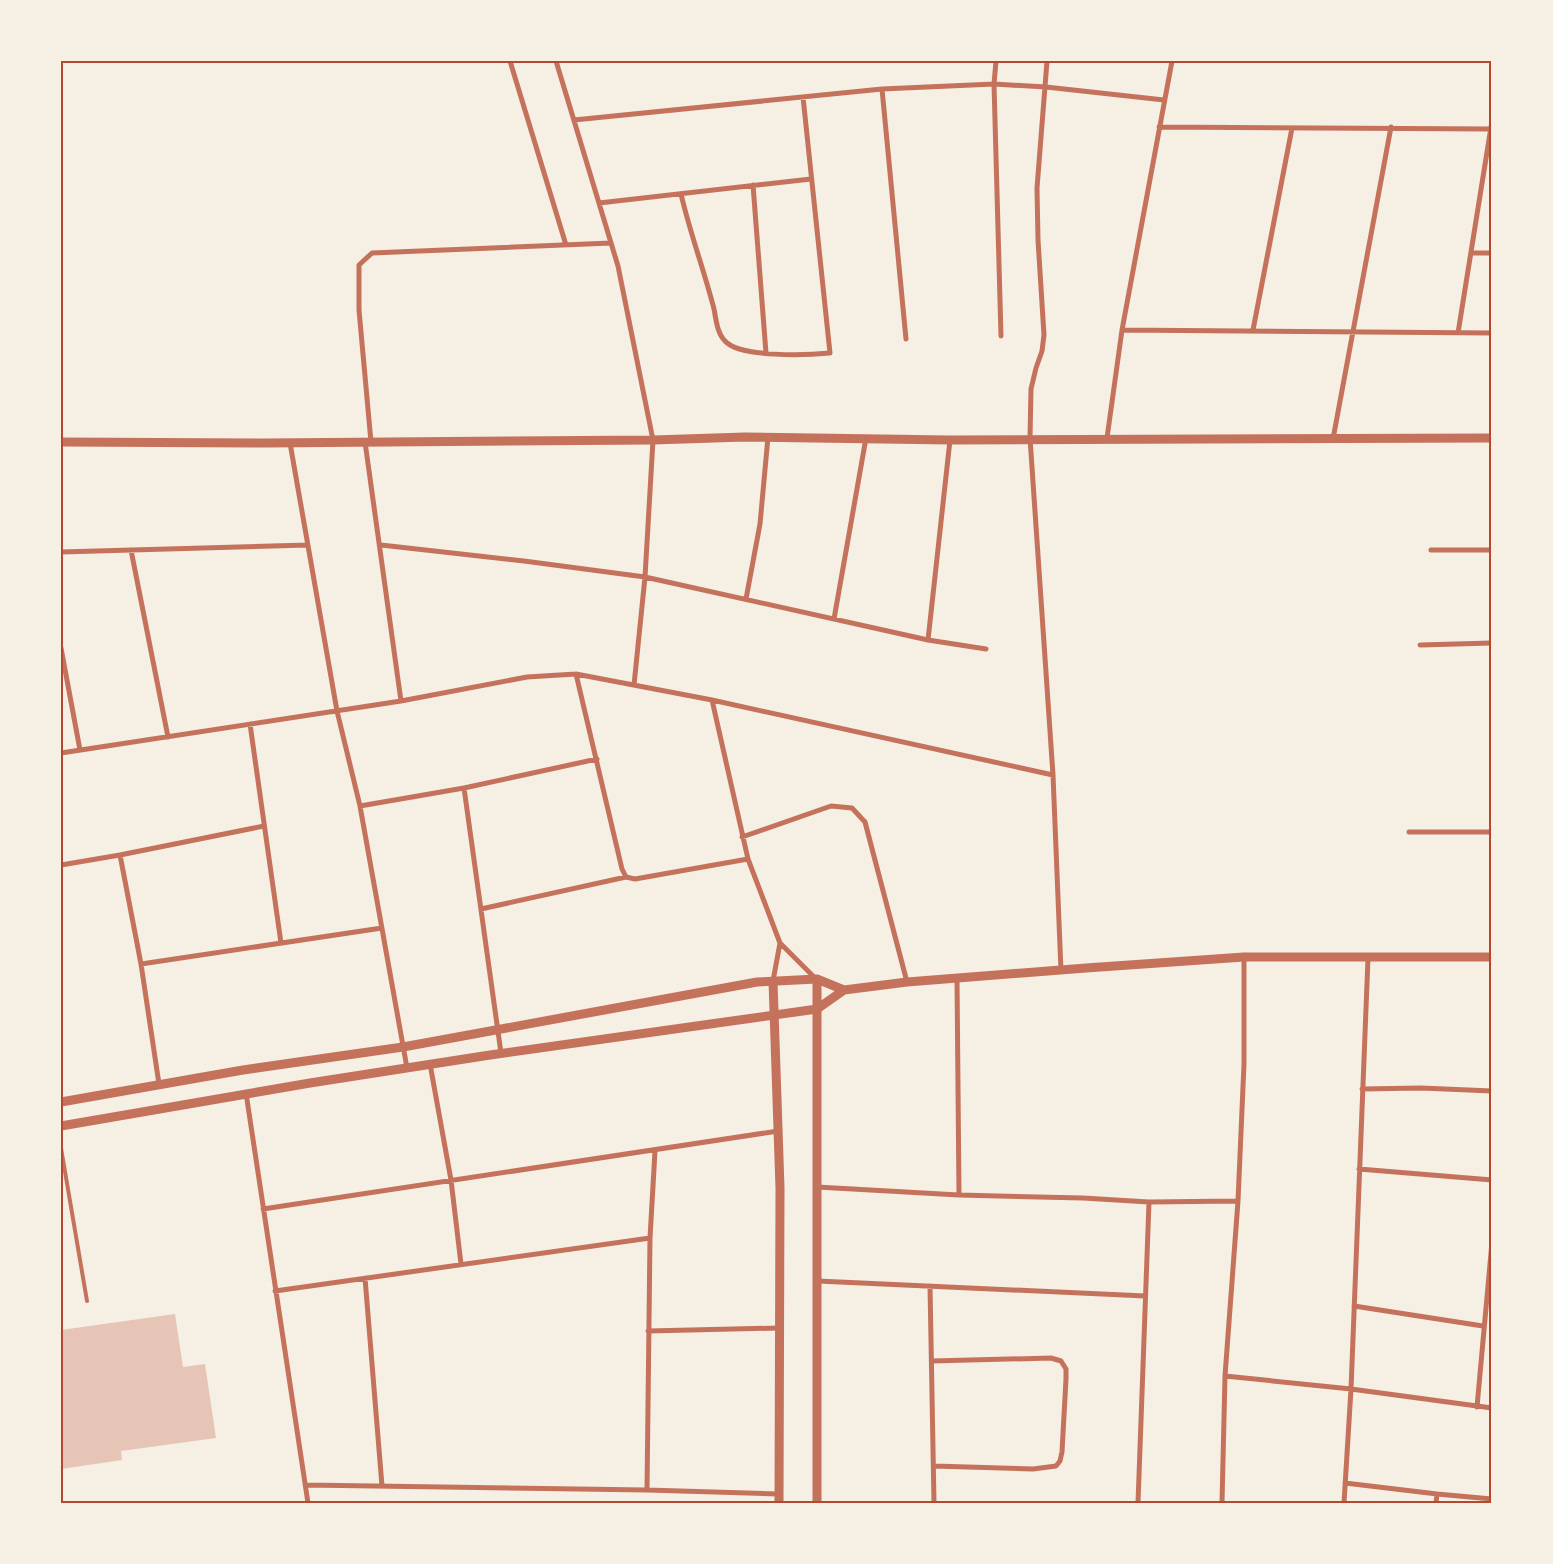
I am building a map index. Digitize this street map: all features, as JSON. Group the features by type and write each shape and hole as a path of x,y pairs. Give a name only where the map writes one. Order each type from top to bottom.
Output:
{"street":[{"path":"510,61 566,245"},
{"path":"556,61 618,266 653,440 645,577 634,685"},
{"path":"996,61 994,84 1002,336"},
{"path":"1047,61 1037,188 1044,335 1042,351 1031,389 1030,438 1053,775 1061,971"},
{"path":"1107,438 1122,330 1172,61"},
{"path":"574,120 882,89 994,84 1046,87 1164,100"},
{"path":"882,89 906,339"},
{"path":"682,194 718,329 725,342 742,351 806,355 830,353 803,97"},
{"path":"1458,333 1492,121"},
{"path":"1159,127 1491,129"},
{"path":"1333,438 1391,127"},
{"path":"1253,330 1292,128"},
{"path":"598,203 811,179"},
{"path":"753,185 766,353"},
{"path":"401,701 368,442 359,310 359,265 372,253 611,243"},
{"path":"1471,253 1492,254"},
{"path":"1122,330 1492,333"},
{"path":"746,599 760,524 768,437"},
{"path":"61,442 290,443 653,440 768,437 950,440 1030,438 1492,438"},
{"path":"834,619 866,438"},
{"path":"928,640 950,440"},
{"path":"290,443 337,711 360,806 407,1068"},
{"path":"61,552 308,545"},
{"path":"381,545 645,577 928,640 986,649"},
{"path":"131,550 168,737"},
{"path":"1431,550 1492,550"},
{"path":"1420,644 1492,643"},
{"path":"61,648 80,750"},
{"path":"61,753 401,701 527,677 576,674 712,700 1053,775"},
{"path":"576,674 622,869 626,877"},
{"path":"712,700 748,859 780,943 817,979 844,990"},
{"path":"250,724 281,943"},
{"path":"360,806 464,788 597,758"},
{"path":"464,788 501,1053"},
{"path":"742,837 831,806 852,808 865,822 907,982"},
{"path":"61,865 264,826"},
{"path":"1408,832 1492,832"},
{"path":"120,855 141,964 159,1084"},
{"path":"481,909 626,877 635,879 748,859"},
{"path":"141,964 382,928"},
{"path":"306,1485 646,1490 778,1499 780,1188 773,981 780,943"},
{"path":"1222,1503 1225,1376 1238,1201 1244,1064 1244,957"},
{"path":"61,1126 246,1093 501,1053 817,1009 844,990 907,982 1244,957 1492,957"},
{"path":"1344,1503 1351,1389 1368,958"},
{"path":"61,1102 243,1070 498,1031 757,982 817,979"},
{"path":"817,979 818,1503"},
{"path":"957,979 959,1195"},
{"path":"430,1064 451,1180 461,1264"},
{"path":"1362,1089 1421,1088 1492,1091"},
{"path":"246,1093 308,1503"},
{"path":"263,1209 778,1131"},
{"path":"646,1490 650,1238 655,1151"},
{"path":"1359,1169 1492,1180"},
{"path":"817,1188 1149,1202 1238,1201"},
{"path":"1138,1503 1149,1202"},
{"path":"275,1291 650,1238"},
{"path":"1476,1406 1492,1242"},
{"path":"365,1278 382,1486"},
{"path":"818,1282 1145,1296"},
{"path":"930,1286 934,1503"},
{"path":"1354,1306 1484,1326"},
{"path":"648,1330 779,1328"},
{"path":"932,1361 1051,1358 1061,1361 1066,1369 1062,1452 1060,1461 1056,1466 1033,1470 934,1466"},
{"path":"1225,1376 1351,1389 1492,1408"},
{"path":"1345,1483 1492,1499"},
{"path":"1436,1503 1437,1494"}],"lane":[{"path":"61,1148 87,1301"}],"building":[{"path":"175,1314 183,1367 205,1364 216,1438 121,1451 122,1460 61,1469 61,1330"}]}
